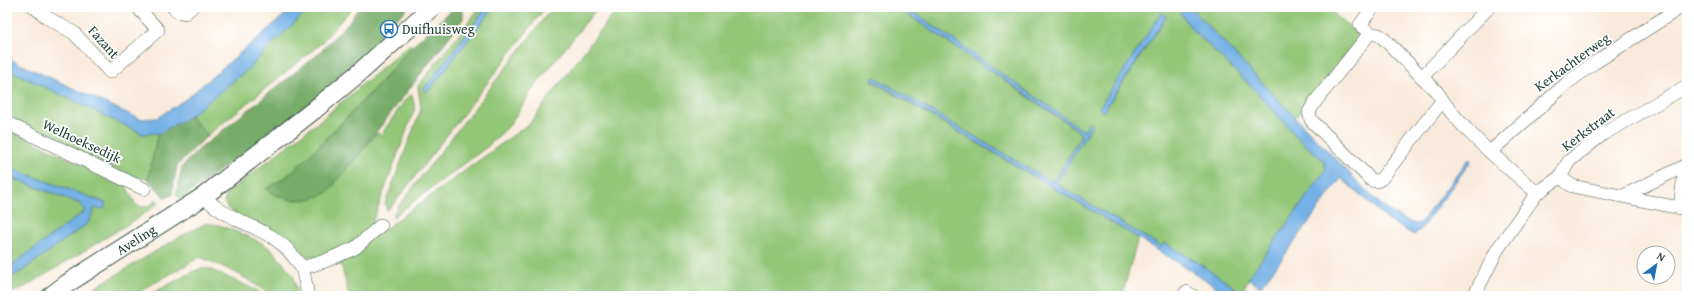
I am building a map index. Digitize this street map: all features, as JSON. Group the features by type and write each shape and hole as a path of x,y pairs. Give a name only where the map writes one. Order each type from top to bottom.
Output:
{"main road":[{"path":"204,196 360,72 432,7"},
{"name":"Aveling","path":"51,296 68,283 204,196"},
{"name":"Aveling","path":"37,296 68,283"}],"street":[{"name":"Fazant","path":"34,7 48,18 74,33 110,72 158,30 140,10 144,7"},
{"path":"173,7 177,11 185,13 192,7"},
{"path":"1373,7 1365,29 1309,112 1311,120 1371,180 1377,181 1381,179 1442,101"},
{"path":"1422,77 1489,7"},
{"name":"Kerkachterweg","path":"1490,152 1567,83 1681,7"},
{"path":"1365,29 1383,38 1437,92 1442,101 1490,152 1537,192"},
{"name":"Kerkstraat","path":"1474,296 1497,250 1537,192 1560,177 1569,161 1603,134 1687,86"},
{"name":"Welhoeksedijk","path":"7,123 144,189"},
{"path":"1560,177 1572,186 1680,208 1685,166 1623,196"},
{"path":"204,196 211,205 221,212 264,231 286,247 302,268 308,296"},
{"path":"302,268 325,261 356,248 381,225"},
{"path":"1185,296 1186,292 1193,296"}],"green space":[{"path":"313,7 353,7 319,45 208,135 190,116 248,69 299,18"},
{"path":"359,7 409,7 388,27 390,29 385,40 304,108 181,199 176,195 182,166 197,151 318,54 349,22"},
{"path":"455,7 458,7 463,12 463,19 379,129 327,193 311,199 296,200 281,197 266,189 290,174 308,157 377,87 412,46"},
{"path":"480,7 487,7 423,90 427,92 433,85 494,7 546,7 393,205 387,210 385,204 421,109 418,86"},
{"path":"553,7 598,7 534,87 509,126 488,146 393,217 397,208"},
{"path":"618,7 897,7 1081,134 1054,181 1050,181 874,77 872,81 1138,238 1122,296 349,296 339,256 385,229 530,123"},
{"path":"906,7 1177,7 1195,32 1255,90 1298,138 1324,161 1326,170 1249,278 1242,293 1197,262 1165,243 1162,247 1061,187 1057,182 1092,125 1089,123 1084,131","holes":["1162,12 1166,17 1116,94 1103,111"]},
{"path":"1190,7 1326,7 1358,34 1359,38 1295,118"},
{"path":"410,44 412,46 393,68 310,155 294,170 267,189 327,193 377,133 381,135 405,100 412,94 415,108 371,226 360,241 322,258 306,256 284,239 228,209 224,202 228,192 317,123"},
{"path":"7,69 143,134 158,133 148,179 132,177 21,125 7,111"},
{"path":"190,116 208,135 177,166 172,195 165,198 148,179 158,133"},
{"path":"7,129 126,186 136,205 142,207 147,206 152,204 156,199 159,203 138,218 25,287 7,294 7,279 22,271 88,223 95,208 106,203 7,167"},
{"path":"7,176 81,204 85,211 7,269"},
{"path":"206,223 219,225 245,235 262,243 272,250 293,275 298,296 270,296 246,278 200,257 132,296 81,296 176,239"},
{"path":"207,268 256,290 264,296 147,296 196,270"}],"water":[{"path":"294,7 313,7 299,18 248,69 190,116 160,133 143,134 7,69 7,58 140,119 157,118 186,99"},
{"path":"487,7 494,7 433,85 426,92 423,90"},
{"path":"897,7 906,7 1084,131 1089,123 1092,125 1057,182 1061,187 1162,247 1164,243 1197,262 1247,296 1231,296 1138,238 872,80 874,77 1050,181 1054,181 1081,136 1078,130"},
{"path":"1177,7 1190,7 1372,196 1392,213 1403,219 1415,224 1421,222 1469,158 1471,161 1420,230 1414,235 1389,221 1341,178 1260,287 1248,278 1326,170 1324,161 1298,138 1255,90 1195,32"},
{"path":"1162,12 1166,17 1103,112 1099,108"},
{"path":"7,167 106,203 104,209 95,208 88,223 22,271 7,279 7,269 85,211 81,204 7,176"}],"place":[{"name":"Duifhuisweg","path":"389,29"}]}
